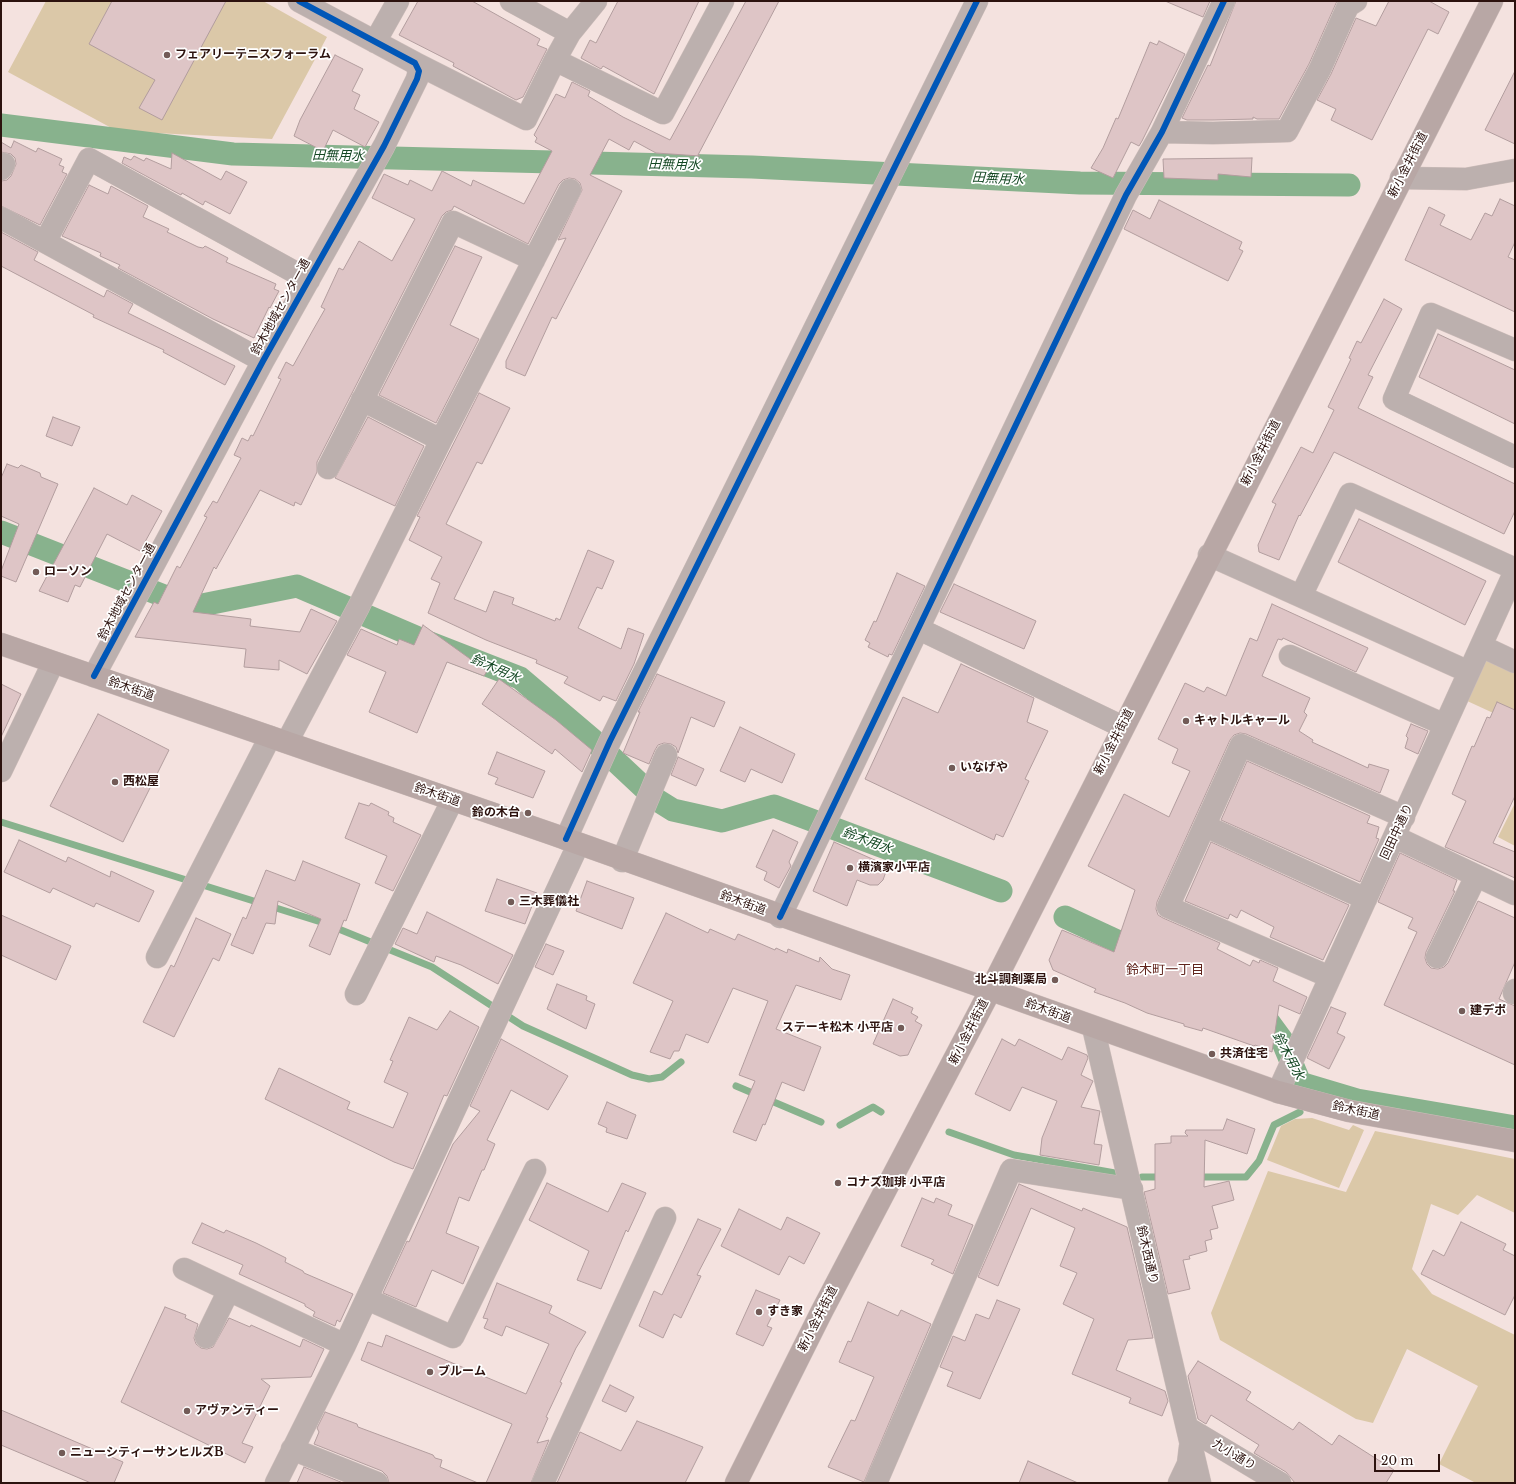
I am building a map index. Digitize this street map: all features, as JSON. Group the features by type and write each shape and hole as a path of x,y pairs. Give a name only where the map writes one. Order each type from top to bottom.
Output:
{"main road":[{"name":"新小金井街道","path":"736,1483 822,1311 990,991 1122,727 1401,178 1487,3"},
{"name":"鈴木街道","path":"1,644 572,842 780,917 1278,1092 1349,1111 1515,1141"}],"street":[{"path":"299,1 414,63 526,119 554,60 570,33 596,1"},
{"path":"375,42 398,1"},
{"path":"511,1 570,33"},
{"path":"554,60 663,113 723,1"},
{"path":"276,1483 345,1345 507,998 572,842 610,741 977,1"},
{"path":"780,917 830,817 1130,187 1162,132 1224,1"},
{"path":"1162,132 1213,133 1287,131 1320,69 1348,6 1356,1"},
{"name":"鈴木地域センター通","path":"94,676 263,361 384,146 417,79 419,71 414,63"},
{"path":"45,242 89,159 309,280"},
{"path":"1401,178 1466,179 1515,170"},
{"path":"157,957 278,740 355,613 441,440 570,190"},
{"path":"1,218 263,361"},
{"path":"328,468 453,222 534,260"},
{"path":"1515,350 1431,314 1394,399 1515,457"},
{"path":"362,400 441,440"},
{"path":"1301,596 1350,494 1515,570"},
{"path":"1209,555 1469,672"},
{"name":"回田中通り","path":"1278,1092 1515,570"},
{"path":"919,629 1122,727"},
{"path":"1481,646 1515,662"},
{"path":"1290,656 1445,725"},
{"path":"1,771 53,663"},
{"path":"1330,977 1168,907 1241,745 1404,817"},
{"path":"622,860 666,755"},
{"path":"356,994 452,801"},
{"path":"1205,826 1366,899"},
{"path":"1395,837 1515,894"},
{"path":"1437,957 1476,876"},
{"name":"鈴木西通り","path":"1093,1027 1200,1483"},
{"path":"366,1299 453,1337 534,1170"},
{"path":"876,1483 1011,1170 1132,1189"},
{"path":"543,1483 665,1218"},
{"path":"184,1269 345,1345"},
{"path":"206,1337 229,1290"},
{"path":"1179,1483 1188,1464 1189,1436"},
{"name":"九小通り","path":"1189,1436 1280,1483"},
{"path":"292,1449 377,1483"}],"shaded area":[{"name":"フェアリーテニスフォーラム","path":"46,1 263,1 327,37 272,139 117,131 8,72"},
{"path":"1487,657 1515,666 1515,723 1465,700"},
{"path":"1515,803 1515,846 1498,837"},
{"path":"1312,1118 1349,1130 1353,1125 1364,1130 1339,1188 1267,1160 1281,1126 1295,1119"},
{"path":"1375,1131 1515,1159 1515,1213 1477,1195 1458,1215 1431,1204 1412,1269 1432,1294 1515,1335 1515,1483 1476,1483 1439,1464 1478,1386 1407,1349 1373,1423 1356,1419 1220,1340 1211,1313 1268,1171 1346,1192"}],"building":[{"path":"112,1 226,1 162,120 139,108 155,80 89,44"},
{"path":"418,1 472,1 540,39 537,45 547,49 523,97 516,100 453,66 454,63 399,35"},
{"path":"618,1 699,1 654,94 603,66 601,69 581,58 590,40 596,43"},
{"path":"746,1 779,1 698,155 700,156 656,153 634,141 629,150 609,139 590,175 622,191 556,319 552,317 525,376 506,368 506,361 566,238 558,240 582,190 580,183 575,179 569,178 563,180 559,184 528,244 454,206 452,210 446,212 442,216 317,462 317,472 301,505 295,502 294,506 260,490 216,569 214,567 193,612 251,619 250,626 300,632 311,609 337,621 307,674 279,660 279,670 244,667 246,649 135,637 154,602 158,604 177,566 180,568 207,517 204,516 213,501 217,503 241,458 234,455 242,438 248,441 251,435 253,436 281,379 278,378 286,362 293,366 325,309 321,307 339,268 343,270 359,241 392,261 415,219 372,198 384,174 408,185 410,180 432,191 442,171 471,186 473,180 524,204 552,151 535,142 537,138 534,135 556,94 565,98 572,82 590,91 588,96 623,117 670,140"},
{"path":"1165,1 1210,1 1203,17"},
{"path":"1236,1 1337,1 1309,64 1279,119 1257,119 1253,117 1253,119 1187,120 1182,118 1208,65 1210,66"},
{"path":"1389,1 1429,1 1449,12 1438,34 1428,29 1372,140 1331,120 1336,109 1317,100 1331,74 1356,18 1376,26"},
{"path":"1159,41 1185,54 1142,141 1139,146 1131,142 1113,178 1091,168 1103,148 1116,118 1118,119 1150,42 1157,45"},
{"path":"335,55 363,69 352,91 360,95 354,109 379,122 365,147 333,130 323,151 294,136 300,120"},
{"path":"1515,71 1515,144 1485,130"},
{"path":"14,141 36,152 38,148 62,159 59,165 64,167 62,172 67,174 40,225 1,206 1,181 7,180 11,176 16,164 15,158 11,154 1,152 1,142 11,148"},
{"path":"172,153 221,180 226,171 247,182 230,214 205,201 203,205 182,193 181,195 122,163 124,157 131,160 134,156 144,161 146,158 171,169"},
{"path":"1252,158 1251,177 1218,174 1218,180 1164,178 1163,159"},
{"path":"89,185 108,194 111,186 148,206 143,217 169,229 167,232 198,247 203,248 205,246 228,258 226,262 276,284 274,289 279,291 270,308 269,307 254,338 213,319 118,268 120,265 100,256 101,253 62,236"},
{"path":"1500,199 1515,206 1515,242 1508,257 1515,260 1515,312 1405,260 1429,207 1445,215 1440,225 1471,240 1485,213 1492,216"},
{"path":"1159,200 1242,242 1239,249 1243,251 1228,281 1124,229 1133,210 1150,219"},
{"path":"1,232 38,252 34,260 104,297 107,290 133,304 128,313 235,366 225,385 163,352 164,350 93,317 94,315 1,266"},
{"path":"455,246 482,257 450,325 479,339 436,423 379,395"},
{"path":"1384,299 1402,309 1368,375 1373,377 1358,408 1515,484 1515,511 1504,534 1334,452 1300,516 1299,515 1279,560 1259,552 1258,545 1276,504 1272,502 1301,447 1313,453 1334,410 1328,407 1351,359 1349,358 1357,341 1361,343"},
{"path":"1438,334 1515,370 1515,424 1419,377"},
{"path":"479,393 510,408 482,464 477,462 446,524 482,542 454,599 486,612 494,591 514,598 512,604 555,621 556,618 560,620 588,550 614,561 602,589 597,587 578,628 621,649 628,628 644,634 634,664 616,701 603,696 600,701 564,683 568,677 536,663 537,660 486,640 428,613 440,583 431,579 442,557 409,540 420,517 417,516"},
{"path":"53,417 80,427 72,446 46,436"},
{"path":"368,417 424,446 395,506 335,478"},
{"path":"7,464 18,468 21,465 40,473 41,477 58,484 16,582 1,576 1,571 19,524 1,516 1,478"},
{"path":"94,488 127,505 132,495 162,511 140,551 107,534 80,587 75,585 68,602 39,591"},
{"path":"1359,519 1486,581 1465,625 1338,562"},
{"path":"897,573 925,586 892,655 889,654 888,657 868,647 870,643 865,640 874,621 876,622"},
{"path":"954,584 1036,621 1024,649 940,612"},
{"path":"1272,604 1368,648 1356,672 1283,638 1282,640 1278,639 1262,676 1310,698 1304,712 1307,715 1299,731 1313,740 1312,742 1368,768 1369,764 1389,770 1380,793 1246,734 1240,733 1234,735 1230,740 1157,902 1156,909 1158,915 1220,943 1217,949 1250,966 1253,960 1259,963 1260,960 1278,968 1273,981 1307,997 1300,1014 1279,1005 1272,1052 1203,1028 1202,1031 1184,1026 1184,1024 1147,1013 1094,992 1096,989 1053,970 1049,960 1062,930 1114,952 1135,890 1088,866 1124,794 1169,817 1190,771 1172,763 1178,749 1158,739 1185,683 1204,692 1207,687 1226,696 1250,638 1257,641"},
{"path":"423,625 487,671 484,676 447,662 417,733 369,712 386,672 347,655 361,629 397,645 399,639 414,645"},
{"path":"961,664 1034,698 1027,722 1048,731 1025,779 1029,781 1003,837 996,834 994,840 865,779 903,697 938,713"},
{"path":"657,674 725,702 714,727 691,717 678,753 676,747 671,744 664,743 658,745 649,764 623,753 640,712 638,712"},
{"path":"499,679 556,720 592,750 582,772 555,749 552,754 482,704"},
{"path":"1,684 21,694 1,737"},
{"path":"1497,702 1515,710 1515,796 1493,843 1515,852 1515,878 1445,847 1466,801 1452,794 1472,746 1474,747 1487,717 1490,718"},
{"path":"98,714 169,750 123,842 50,806"},
{"path":"1411,724 1428,731 1418,754 1405,748 1408,738 1406,736"},
{"path":"740,727 795,754 782,783 751,769 745,782 720,771"},
{"path":"497,752 545,771 533,798 495,784 498,778 488,774"},
{"path":"678,757 704,769 696,786 671,775"},
{"path":"1247,761 1370,816 1367,823 1379,827 1376,838 1379,839 1360,882 1221,820"},
{"path":"359,803 369,806 371,803 389,812 388,815 394,818 393,822 421,835 393,891 375,883 387,856 345,838"},
{"path":"773,830 798,842 789,862 791,866 779,888 764,880 767,872 756,867"},
{"path":"19,840 66,862 68,857 110,877 111,871 154,891 139,922 96,903 94,907 53,888 50,893 4,872"},
{"path":"834,842 888,866 883,880 878,885 870,885 857,880 847,906 813,891"},
{"path":"1211,842 1349,905 1323,960 1270,937 1274,927 1241,910 1237,918 1230,914 1228,919 1185,901"},
{"path":"1400,853 1457,880 1453,891 1455,891 1426,952 1425,958 1427,964 1431,968 1438,969 1444,967 1448,963 1478,901 1515,918 1515,962 1499,999 1515,1006 1515,1065 1384,1005 1417,932 1408,928 1413,918 1378,902"},
{"path":"303,861 360,884 346,921 344,920 330,955 309,946 321,919 278,901 275,924 266,923 253,954 231,945 243,917 246,919 266,870 295,881"},
{"name":"三木葬儀社","path":"497,879 537,893 525,924 485,911"},
{"path":"587,881 634,898 622,929 576,911"},
{"path":"427,912 513,955 498,984 461,965 436,956 434,962 395,944 403,928 417,934"},
{"path":"666,913 708,933 710,929 735,940 738,934 775,950 776,948 787,953 788,949 819,962 820,957 832,969 850,975 841,1000 796,985 776,1029 821,1047 804,1091 782,1082 765,1125 763,1124 756,1141 733,1132 755,1081 739,1075 768,1001 733,988 708,1043 686,1034 679,1051 674,1051 670,1059 650,1052 673,1001 633,983"},
{"path":"1,915 71,946 56,980 1,955"},
{"path":"196,918 231,934 219,961 213,958 174,1037 143,1022 171,965 174,967"},
{"path":"546,944 564,951 553,975 535,967"},
{"path":"557,984 587,996 586,1000 595,1004 586,1029 547,1009"},
{"path":"893,999 913,1008 911,1013 918,1017 915,1021 922,1025 908,1055 900,1056 873,1044"},
{"path":"1331,1007 1346,1013 1337,1033 1345,1037 1329,1069 1307,1058"},
{"path":"450,1011 479,1027 447,1096 444,1095 413,1169 394,1162 265,1099 279,1068 350,1102 347,1109 393,1128 408,1093 384,1082 393,1061 390,1060 409,1017 437,1030"},
{"path":"501,1039 568,1076 548,1110 511,1090 487,1140 495,1144 484,1170 482,1170 469,1201 459,1197 446,1233 479,1247 463,1284 432,1270 416,1307 383,1293 407,1241 409,1242 453,1144 480,1111 470,1106"},
{"path":"1002,1039 1015,1046 1019,1039 1062,1060 1068,1047 1087,1055 1088,1058 1081,1075 1093,1081 1081,1107 1100,1111 1094,1144 1102,1145 1099,1165 1040,1155 1042,1138 1057,1101 1022,1087 1010,1111 975,1094"},
{"path":"607,1102 636,1115 627,1139 606,1132 607,1128 598,1124"},
{"path":"1227,1119 1255,1129 1247,1154 1205,1140 1204,1187 1229,1181 1234,1200 1212,1206 1218,1228 1210,1230 1212,1239 1205,1241 1207,1251 1189,1256 1190,1259 1183,1260 1190,1289 1168,1294 1144,1192 1155,1189 1155,1144 1171,1143 1171,1136 1188,1136 1185,1133 1186,1130 1223,1130"},
{"path":"547,1183 608,1212 622,1183 646,1193 628,1232 626,1230 601,1289 577,1280 589,1251 529,1220"},
{"path":"1019,1184 1082,1211 1083,1208 1127,1227 1153,1338 1128,1340 1116,1370 1165,1391 1168,1401 1162,1416 1129,1403 1131,1398 1072,1374 1094,1319 1063,1304 1077,1273 1060,1266 1075,1228 1031,1208 998,1286 978,1277"},
{"path":"922,1198 934,1203 936,1198 952,1205 948,1215 973,1225 953,1274 931,1264 934,1260 901,1246"},
{"path":"739,1209 781,1230 787,1217 820,1233 804,1264 789,1256 779,1275 721,1246"},
{"path":"698,1219 721,1229 697,1275 701,1276 681,1318 674,1314 663,1338 639,1326 654,1291 662,1295"},
{"path":"1461,1222 1506,1244 1503,1250 1515,1256 1515,1295 1505,1315 1421,1274 1433,1250 1444,1256"},
{"path":"202,1223 224,1233 226,1230 256,1243 286,1258 285,1262 303,1271 304,1273 353,1294 340,1322 337,1320 335,1326 313,1316 315,1312 305,1306 305,1304 239,1274 243,1265 192,1243"},
{"path":"497,1283 552,1306 549,1313 586,1332 576,1348 560,1382 562,1383 546,1417 548,1418 537,1443 549,1440 531,1483 486,1483 512,1424 361,1360 368,1342 382,1347 386,1335 526,1394 549,1344 506,1326 502,1336 484,1328 488,1319 483,1318"},
{"path":"756,1290 780,1300 767,1326 772,1328 763,1346 736,1334"},
{"path":"997,1300 1020,1309 980,1399 947,1386 953,1372 940,1367 953,1336 965,1341 976,1314 989,1319"},
{"path":"868,1302 898,1316 901,1310 931,1324 864,1482 828,1467 851,1420 855,1421 874,1377 839,1362 848,1341 851,1342"},
{"path":"165,1307 186,1315 185,1318 198,1324 194,1338 196,1344 201,1348 207,1349 213,1347 229,1318 250,1327 251,1325 300,1347 303,1339 324,1349 311,1377 261,1379 270,1386 242,1443 253,1447 245,1463 121,1402"},
{"path":"1198,1361 1251,1392 1246,1400 1293,1430 1299,1422 1332,1445 1339,1435 1394,1470 1386,1483 1295,1483 1286,1472 1254,1453 1259,1445 1211,1415 1206,1424 1198,1419 1188,1376"},
{"path":"610,1385 634,1397 626,1412 602,1401"},
{"name":"ニューシティーサンヒルズB","path":"1,1410 123,1462 114,1483 91,1483 1,1445"},
{"path":"325,1412 357,1424 358,1427 433,1455 435,1458 442,1460 440,1467 478,1483 389,1483 387,1476 382,1471 314,1444 319,1432 317,1428"},
{"path":"637,1421 703,1447 685,1483 557,1483 580,1432 621,1451"},
{"path":"1028,1461 1078,1483 1019,1483"},
{"path":"304,1467 343,1483 297,1483"}],"waterway":[{"name":"田無用水","path":"1,125 233,154 752,167 1080,183 1349,185"},
{"name":"鈴木用水","path":"1,532 192,607 297,586 430,643 520,678 593,740 657,800 673,810 722,821 774,806 1001,891"},
{"path":"1,822 324,923 432,967 523,1026 632,1075 649,1079 662,1077 681,1062"},
{"name":"鈴木用水","path":"1065,917 1147,955"},
{"name":"鈴木用水","path":"1257,1006 1282,1040 1300,1083 1357,1100 1515,1127"},
{"path":"736,1086 821,1122"},
{"path":"840,1125 873,1107 881,1112"},
{"path":"1195,1177 1246,1177 1259,1161 1274,1125 1300,1112"},
{"path":"949,1132 1014,1155 1115,1173"},
{"path":"1142,1177 1165,1177"}],"cycle path":[{"path":"94,676 263,361 384,146 417,79 419,71 415,63 299,1"},
{"path":"566,839 610,741 977,1"},
{"path":"780,917 1126,195 1162,132 1224,1"}],"place":[{"name":"フェアリーテニスフォーラム","path":"167,55"},
{"name":"ローソン","path":"36,572"},
{"name":"キャトルキャール","path":"1186,721"},
{"name":"いなげや","path":"952,768"},
{"name":"西松屋","path":"115,782"},
{"name":"鈴の木台","path":"528,813"},
{"name":"横濱家小平店","path":"850,868"},
{"name":"三木葬儀社","path":"511,902"},
{"name":"北斗調剤薬局","path":"1055,980"},
{"name":"建デポ","path":"1462,1011"},
{"name":"ステーキ松木 小平店","path":"901,1028"},
{"name":"共済住宅","path":"1212,1054"},
{"name":"コナズ珈琲 小平店","path":"838,1183"},
{"name":"すき家","path":"759,1312"},
{"name":"ブルーム","path":"430,1372"},
{"name":"アヴァンティー","path":"187,1411"},
{"name":"ニューシティーサンヒルズB","path":"62,1453"}],"district":[{"name":"鈴木町一丁目","path":"1165,970"}]}
